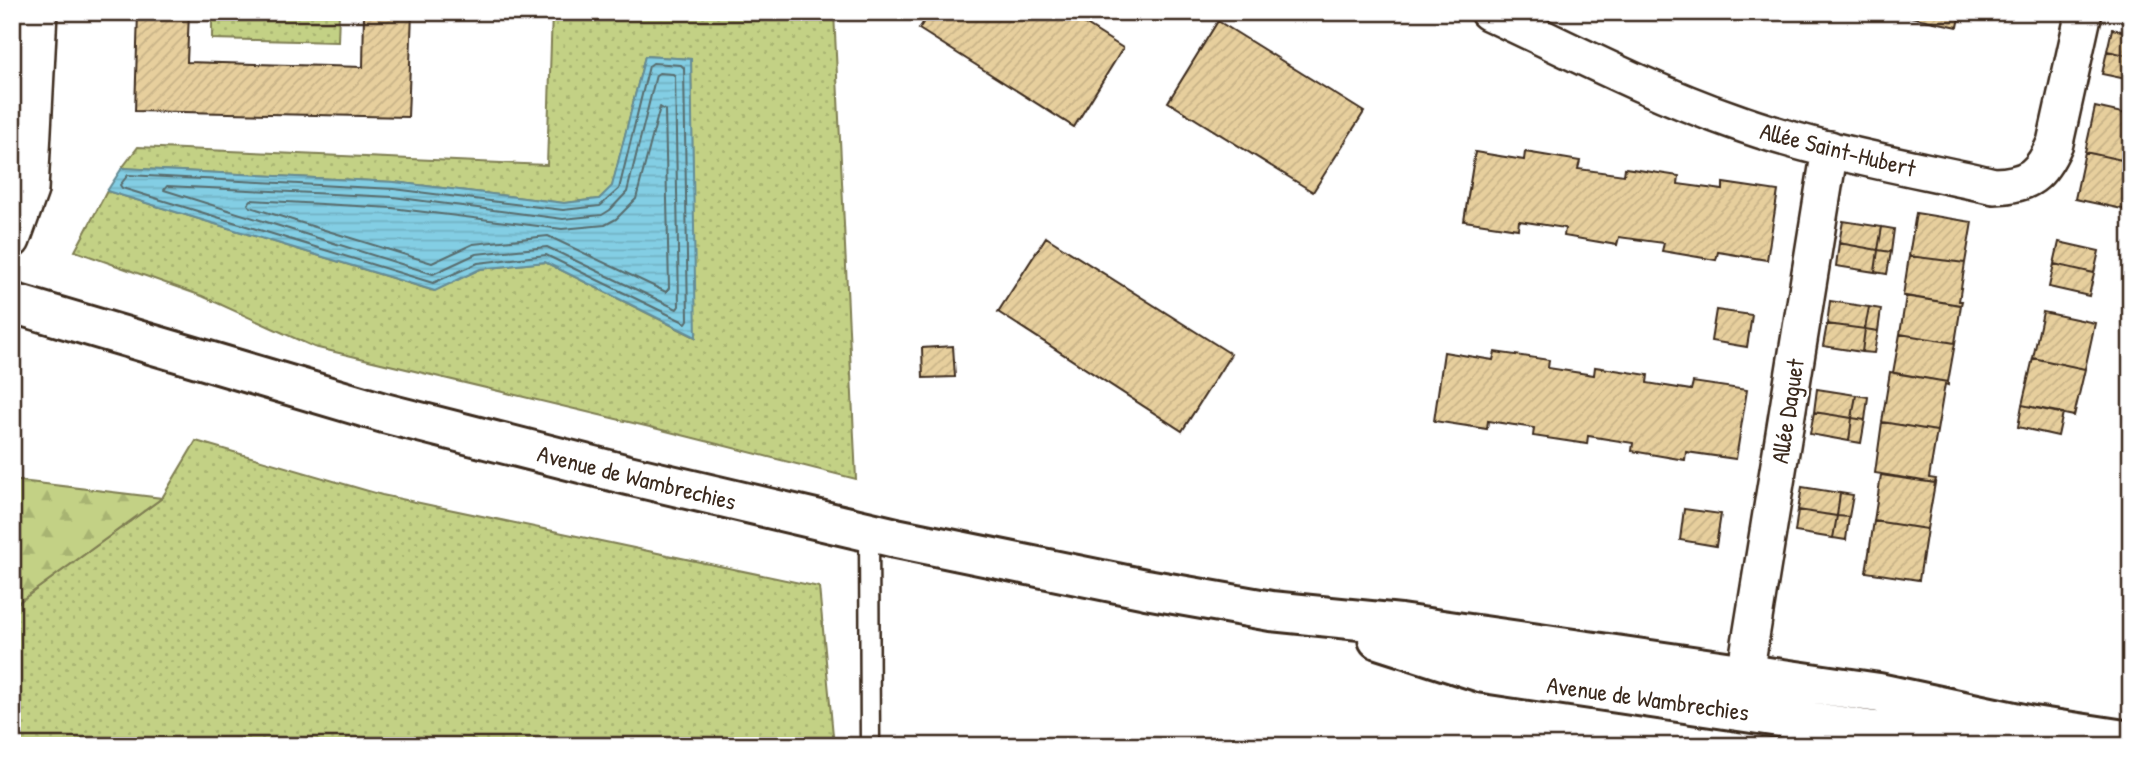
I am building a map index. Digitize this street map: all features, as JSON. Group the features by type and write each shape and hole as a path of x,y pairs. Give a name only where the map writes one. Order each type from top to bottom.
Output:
{"main road":[{"name":"Avenue de Wambrechies","path":"12,303 384,413 628,475 869,532 1133,587 1271,611 1400,624 1879,693 2033,726 2131,741"},
{"name":"Avenue de Wambrechies","path":"1271,611 1410,649 1484,673 1874,731 1923,734 2033,726"}],"street":[{"path":"12,240 30,190 39,12"},
{"name":"Allée Saint-Hubert","path":"1488,12 1718,116 1830,149 1994,186 2013,186 2032,178 2046,164 2055,144 2084,12"},
{"name":"Allée Daguet","path":"1745,674 1830,149"}],"lane":[{"path":"869,532 870,746"}],"green space":[{"path":"212,12 339,12 338,42 212,39"},
{"path":"552,12 834,12 856,479 314,347 202,296 75,251 107,191 434,291 480,269 545,262 695,337 691,59 645,56 612,187 599,199 564,203 394,182 122,168 138,147 547,165"},
{"path":"196,441 382,495 819,587 834,746 12,746 12,607 162,498"},
{"path":"12,480 162,498 12,607"}],"water":[{"path":"645,56 691,59 696,337 545,262 480,269 435,291 107,191 122,168 394,182 564,203 599,199 612,186"}],"building":[{"path":"138,12 189,12 187,62 363,67 364,12 412,12 408,117 135,111"},
{"path":"930,12 1066,12 1123,48 1074,127 919,29"},
{"path":"1913,12 1961,12 1958,27 1911,17"},
{"path":"1218,21 1364,112 1313,192 1168,102"},
{"path":"2112,29 2131,33 2131,56 2107,51"},
{"path":"2107,51 2131,56 2131,80 2102,74"},
{"path":"2095,107 2131,115 2131,162 2085,152"},
{"path":"1475,152 1524,160 1525,152 1580,161 1578,169 1624,175 1625,168 1679,176 1678,184 1723,190 1723,183 1778,191 1767,260 1718,252 1716,260 1662,251 1664,243 1619,237 1617,245 1564,236 1565,228 1519,221 1518,229 1464,221"},
{"path":"2085,152 2131,162 2131,191 2127,210 2075,199"},
{"path":"1916,213 1972,222 1965,263 1909,256"},
{"path":"1843,221 1882,227 1878,250 1839,243"},
{"path":"1882,227 1894,229 1891,252 1878,250"},
{"path":"1046,237 1231,354 1182,431 998,312"},
{"path":"2059,242 2099,251 2094,273 2054,264"},
{"path":"1839,243 1878,250 1875,272 1836,266"},
{"path":"1878,250 1891,252 1887,274 1875,272"},
{"path":"1909,256 1965,263 1959,301 1962,301 1961,305 1903,296"},
{"path":"2054,264 2094,273 2089,296 2049,287"},
{"path":"1906,296 1961,305 1955,343 1900,334"},
{"path":"1830,301 1869,307 1865,329 1827,324"},
{"path":"1869,307 1881,309 1878,331 1865,329"},
{"path":"1716,310 1752,315 1747,347 1711,341"},
{"path":"2043,312 2095,323 2085,369 2033,358"},
{"path":"1827,324 1865,329 1862,352 1823,346"},
{"path":"1865,329 1878,331 1874,353 1862,352"},
{"path":"1900,334 1955,343 1948,382 1893,373"},
{"path":"953,346 955,377 923,378 922,348"},
{"path":"1444,352 1493,360 1495,352 1549,360 1548,368 1594,375 1595,367 1648,375 1647,383 1691,390 1693,382 1747,390 1736,459 1686,452 1685,460 1632,451 1633,443 1588,436 1587,444 1533,436 1534,428 1488,421 1487,429 1434,421"},
{"path":"2033,358 2085,369 2074,416 2022,405"},
{"path":"1890,372 1948,382 1948,385 1945,384 1937,431 1882,422"},
{"path":"1817,389 1856,395 1852,418 1814,412"},
{"path":"1856,395 1868,397 1865,420 1852,418"},
{"path":"2022,405 2063,413 2058,436 2018,427"},
{"path":"1814,412 1852,418 1849,441 1810,434"},
{"path":"1852,418 1865,420 1861,443 1849,441"},
{"path":"1882,422 1937,431 1929,478 1936,479 1935,483 1875,473"},
{"path":"1881,475 1935,483 1927,529 1874,521"},
{"path":"1802,487 1840,493 1837,516 1798,510"},
{"path":"1840,493 1853,495 1849,517 1837,516"},
{"path":"1684,509 1721,514 1716,546 1680,540"},
{"path":"1798,510 1837,516 1833,538 1795,532"},
{"path":"1837,516 1849,517 1846,540 1833,538"},
{"path":"1874,521 1927,529 1919,580 1866,572"}]}
